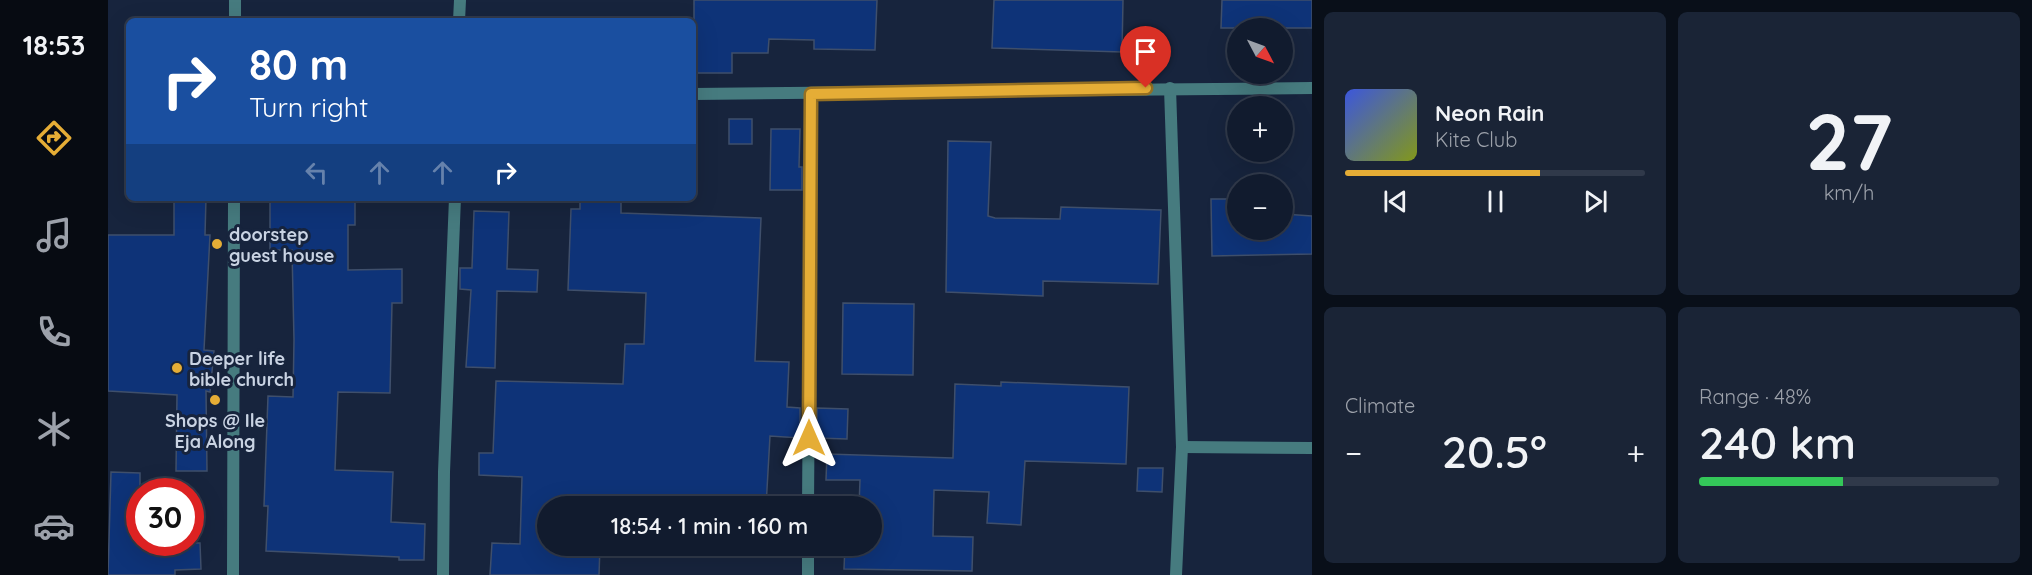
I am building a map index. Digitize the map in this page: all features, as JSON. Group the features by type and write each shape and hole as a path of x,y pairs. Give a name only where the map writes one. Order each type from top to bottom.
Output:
{"street":[{"path":"235,0 235,18"},
{"path":"459,18 460,0"},
{"path":"1170,88 1182,447 1176,575"},
{"path":"696,94 1312,88"},
{"path":"808,496 811,94"},
{"path":"233,575 234,201"},
{"path":"443,575 455,201"},
{"path":"1182,447 1312,448"},
{"path":"808,556 808,575"}],"building":[{"path":"694,0 877,0 875,50 814,49 814,40 769,39 768,53 732,53 732,73 696,73 696,18 694,18"},
{"path":"994,0 1123,0 1122,52 992,48"},
{"path":"1222,0 1312,0 1312,28 1293,28 1293,18 1227,18 1227,28 1221,28"},
{"path":"729,119 752,119 752,144 729,144"},
{"path":"771,129 800,129 799,167 802,167 802,190 770,190"},
{"path":"948,141 991,142 988,216 1060,219 1061,207 1161,210 1158,284 1043,281 1043,296 946,292"},
{"path":"1211,199 1227,199 1227,240 1293,240 1293,215 1312,216 1312,254 1212,256"},
{"path":"174,201 206,201 205,235 210,235 204,350 214,351 210,392 206,391 207,471 176,471 177,395 108,391 108,235 174,235"},
{"path":"270,201 355,201 355,225 348,225 348,270 402,269 402,303 392,303 390,393 338,392 335,470 393,472 391,522 425,524 424,560 266,551 268,506 264,506 268,396 293,397 294,340 292,250 270,250"},
{"path":"580,201 621,201 621,213 761,218 755,361 789,362 787,407 800,408 800,438 770,436 767,496 537,496 537,556 600,556 599,575 490,575 492,543 520,544 522,477 479,475 479,453 493,453 496,381 623,384 625,344 644,344 646,293 568,290 571,209 580,209"},
{"path":"474,211 509,212 507,269 538,270 537,292 497,291 495,368 466,367 471,290 460,289 460,268 472,268"},
{"path":"843,303 914,304 913,375 842,374"},
{"path":"1001,382 1129,387 1126,464 1025,461 1021,525 987,523 989,492 934,490 933,536 973,537 972,571 844,569 845,556 882,556 882,496 859,496 860,480 826,480 827,454 953,458 955,384 1001,386"},
{"path":"817,408 848,409 847,439 817,438"},
{"path":"1138,468 1163,468 1162,492 1137,491"},
{"path":"111,472 140,473 140,478 126,478 126,556 200,556 201,569 175,570 175,575 108,575"}],"place":[{"name":"doorstep guest house","path":"217,244"},
{"name":"Deeper life bible church","path":"177,368"},
{"name":"Shops @ Ile Eja Along","path":"215,400"}],"route":[{"path":"809,438 811,94 1146,88"}]}
